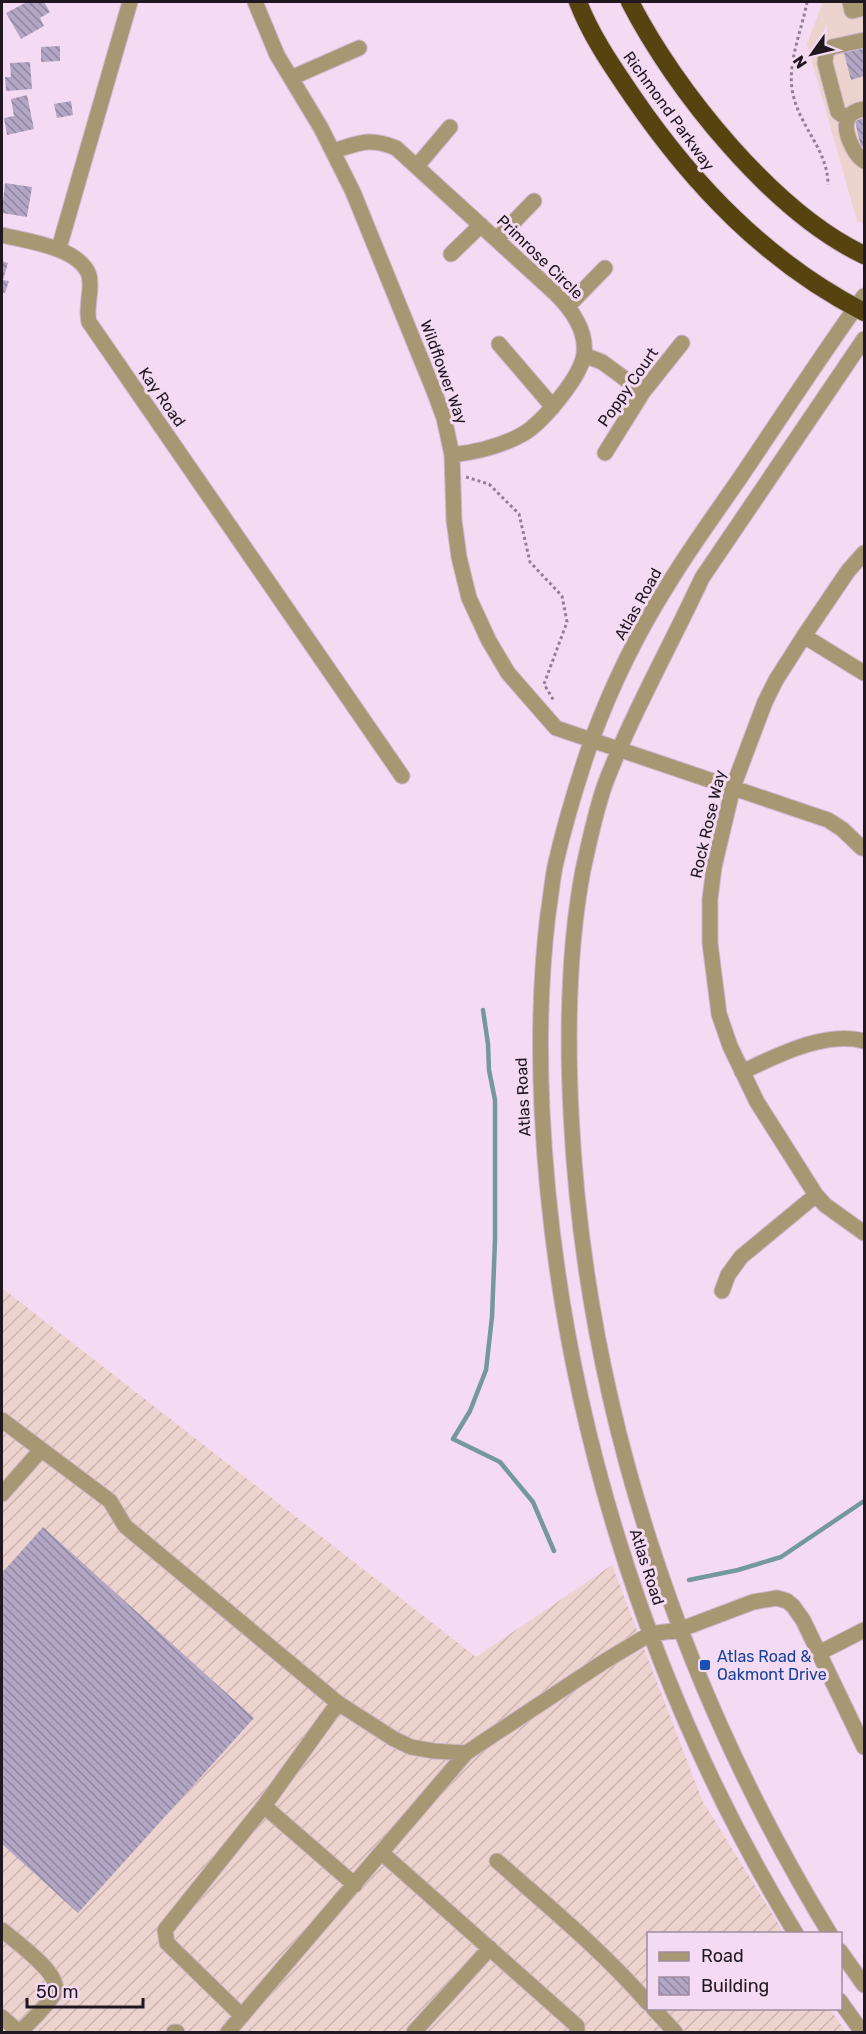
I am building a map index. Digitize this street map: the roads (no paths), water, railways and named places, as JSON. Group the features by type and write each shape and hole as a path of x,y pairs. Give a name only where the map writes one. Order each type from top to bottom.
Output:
{"highway":[{"name":"Richmond Parkway","path":"578,2 606,57 655,130 698,183 727,213 769,249 821,287 862,305"},
{"name":"Richmond Parkway","path":"630,2 645,30 680,81 733,148 790,204 861,252"}],"street":[{"path":"2,235 59,248 130,2"},
{"name":"Wildflower Way","path":"255,2 277,55 333,151 353,192 434,391 444,418 452,454 454,520 459,557 470,598 489,641 508,673 556,728 828,820 842,829 862,848"},
{"path":"848,119 838,112 825,63 826,52 832,47 864,40"},
{"path":"291,78 359,48"},
{"path":"864,109 853,113 848,119 853,150 864,161"},
{"path":"417,166 450,127"},
{"name":"Primrose Circle","path":"333,151 362,142 379,141 396,148 497,238 568,306 577,321 584,355"},
{"path":"497,238 534,201"},
{"path":"451,254 481,225"},
{"name":"Kay Road","path":"59,248 83,265 88,274 90,283 87,313 89,322 96,333 402,777"},
{"path":"568,306 605,268"},
{"name":"Atlas Road","path":"795,1932 711,1776 650,1634 595,1463 560,1286 544,1159 539,1045 544,947 555,864 592,741 624,666 665,588 862,305"},
{"name":"Atlas Road","path":"829,1932 770,1829 742,1773 679,1629 627,1466 593,1315 585,1260 573,1157 568,1045 576,921 583,869 605,783 653,676 702,578 864,339"},
{"name":"Poppy Court","path":"605,453 643,392 682,343"},
{"path":"499,344 553,407"},
{"path":"452,454 470,453 524,434 553,407 573,379 584,355 602,362 643,392"},
{"name":"Rock Rose Way","path":"864,553 848,571 804,636 765,702 733,787 714,867 710,899 710,943 719,1014 742,1072 757,1102 816,1194 825,1205 864,1233"},
{"path":"804,636 864,673"},
{"path":"742,1072 777,1055 817,1042 840,1039 864,1041"},
{"path":"722,1291 728,1275 741,1257 816,1194"},
{"path":"2,1420 110,1501 125,1526 338,1702 394,1739 411,1747 466,1753"},
{"path":"2,1494 41,1450"},
{"path":"228,2032 466,1753 650,1634 679,1629 753,1602 777,1598 787,1601 793,1606 819,1653 864,1747"},
{"path":"819,1653 864,1630"},
{"path":"242,2016 167,1943 165,1930 264,1806 338,1702"},
{"path":"264,1806 355,1885"},
{"path":"382,1853 577,2026 577,2032"},
{"path":"497,1861 578,1932 625,1977 647,2002"},
{"path":"2,1930 49,1971 56,1981 55,1993 20,2032 2,2017"},
{"path":"414,2032 490,1948"},
{"path":"842,1954 864,1985"},
{"path":"842,2004 862,2032"},
{"path":"655,2010 675,2032"}],"waterway":[{"path":"483,1010 489,1070 495,1100 495,1240 492,1317 486,1370 470,1411 453,1439 500,1462 533,1502 554,1551"},
{"path":"689,1580 738,1570 781,1557 864,1501"}],"place":[{"name":"Atlas Road & Oakmont Drive","path":"705,1665"}]}
